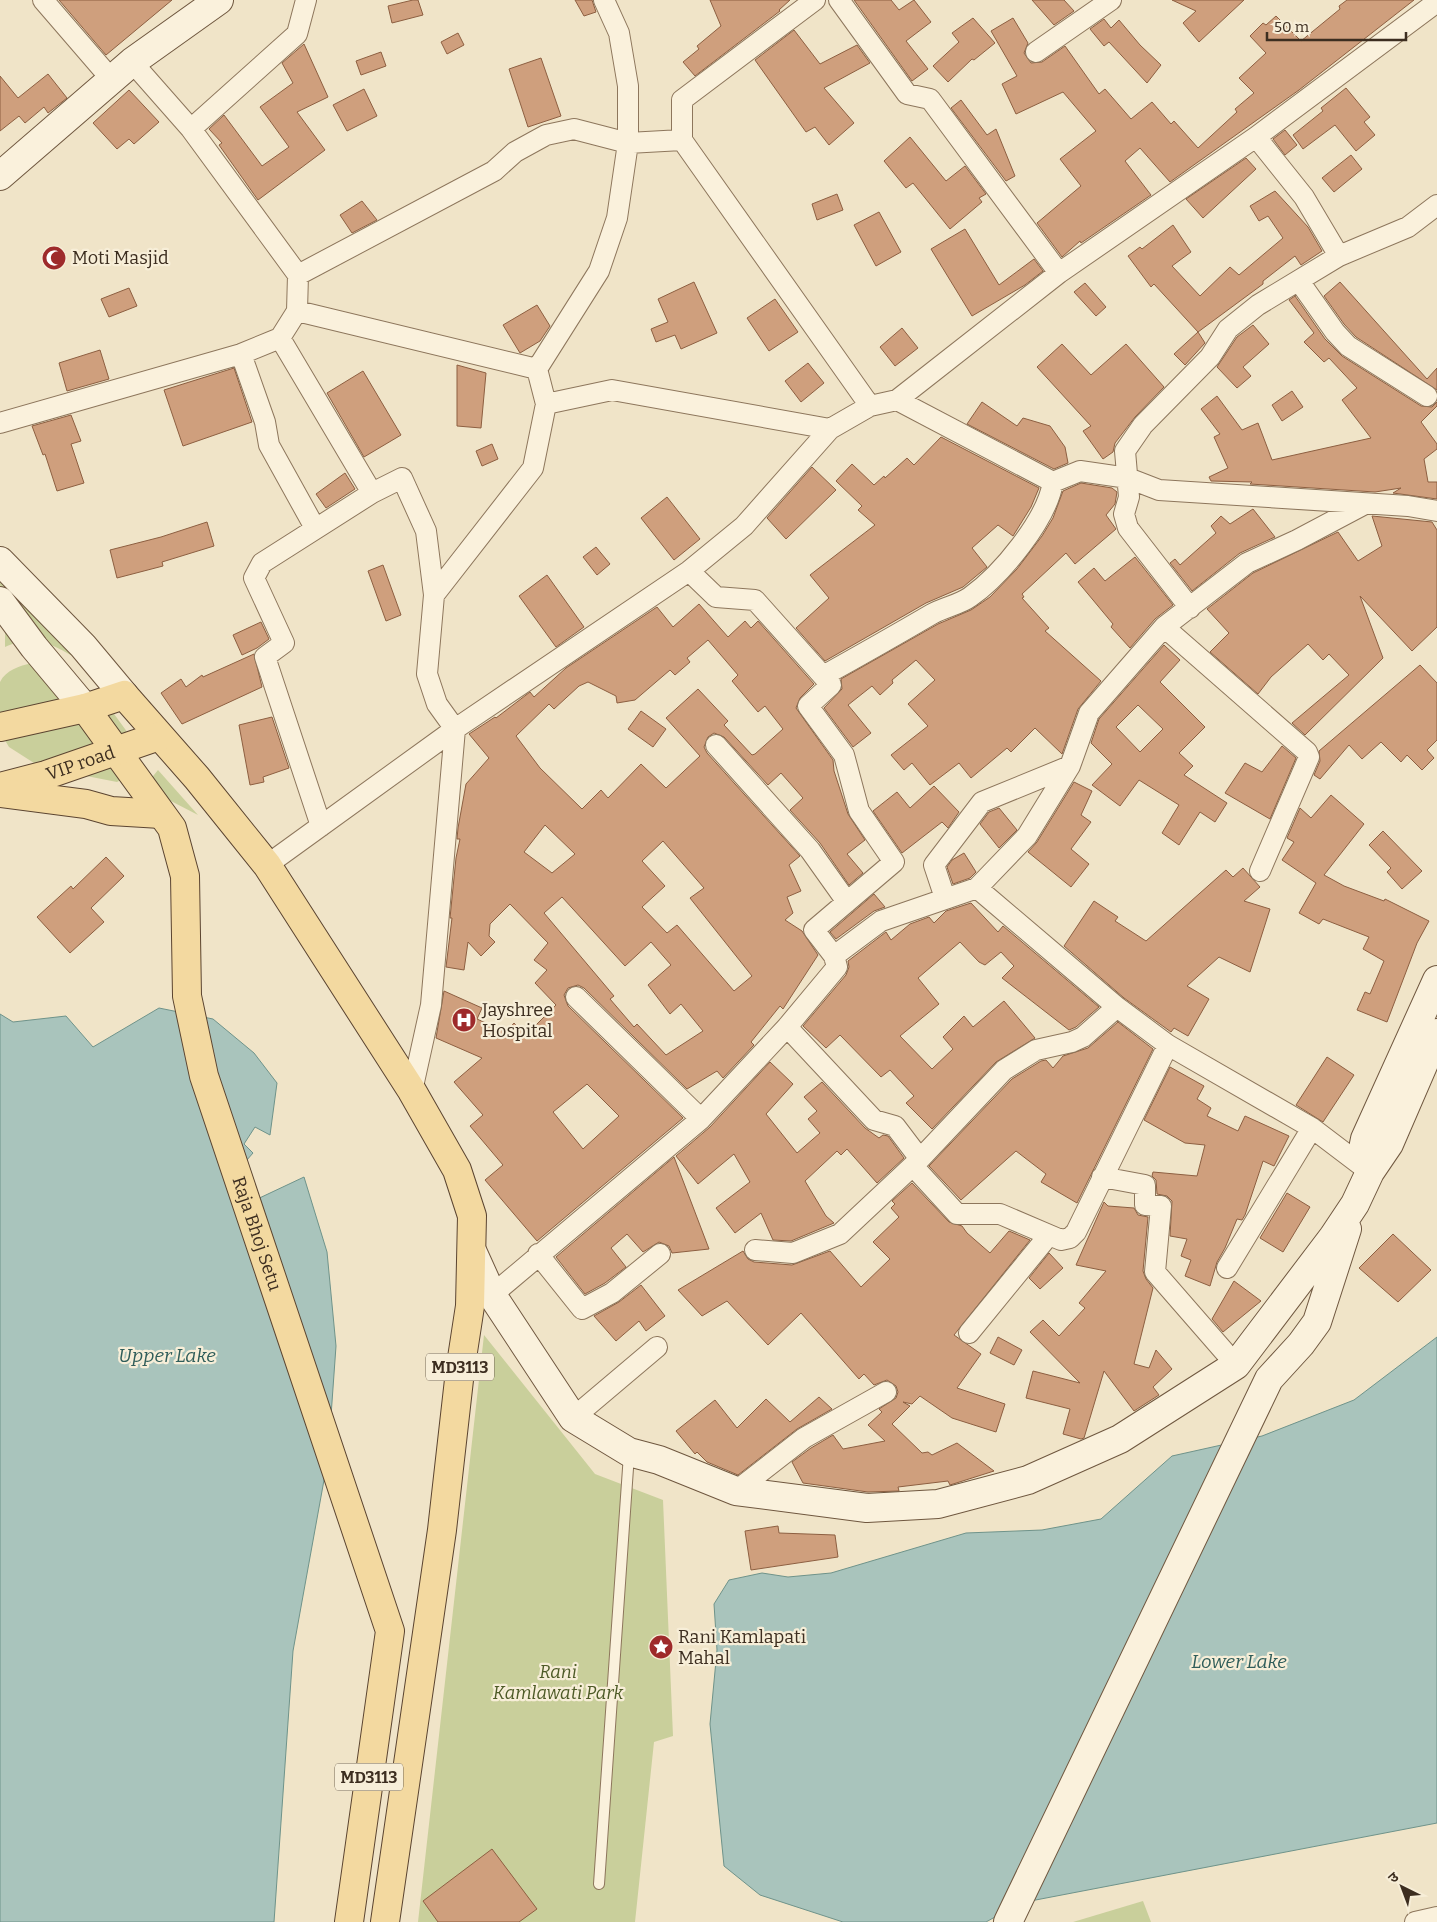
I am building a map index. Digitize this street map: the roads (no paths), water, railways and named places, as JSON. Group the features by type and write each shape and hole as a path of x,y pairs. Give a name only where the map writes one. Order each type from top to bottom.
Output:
{"main road":[{"path":"0,176 132,62 219,0"},
{"path":"0,561 83,646 158,736 197,778 267,865"},
{"path":"0,600 34,647 85,708 166,821"},
{"path":"0,727 85,708 124,695"},
{"name":"VIP road","path":"0,786 46,775 117,752 158,736"},
{"path":"0,793 86,804 166,821"},
{"name":"Raja Bhoj Setu","path":"166,821 185,876 187,996 204,1076 390,1631 348,1922"},
{"name":"MD3113","path":"267,865 412,1091 457,1170 472,1216 470,1306 460,1371 442,1530 385,1922"},
{"path":"1370,1172 1362,1154 1365,1139 1437,980"},
{"path":"1008,1922 1259,1399 1274,1373 1301,1344 1317,1322 1355,1204 1370,1172 1389,1144 1437,1033"},
{"path":"472,1253 492,1295 573,1418 629,1452 659,1460 736,1491 866,1508 938,1504 1028,1480 1120,1439 1236,1365 1333,1237 1355,1204"}],"street":[{"path":"43,0 112,80"},
{"path":"191,129 297,34 306,0"},
{"path":"434,595 533,468 546,404 536,369 598,271 617,218 628,143 628,86 618,33 604,0"},
{"path":"839,0 908,94 930,100 933,103 1059,273"},
{"path":"1036,52 1102,2"},
{"path":"267,865 456,729 690,571 744,526 830,429 870,406 897,400 1059,273 1256,138 1437,2"},
{"path":"804,3 682,100 682,140 870,406"},
{"path":"0,423 241,354 280,338 297,311 298,274 191,129 132,62"},
{"path":"298,274 494,171 515,152 546,134 574,129 628,143 682,140"},
{"path":"1256,138 1304,197 1339,256"},
{"path":"1190,608 1128,528 1124,514 1129,496 1125,451 1143,425 1210,357 1228,328 1258,305 1339,256 1408,227 1437,205"},
{"path":"1299,281 1335,332 1348,346 1427,396"},
{"path":"297,311 536,369"},
{"path":"280,338 372,493"},
{"path":"241,354 265,422 269,445 315,528"},
{"path":"546,404 612,390 830,429"},
{"path":"897,400 1053,482 1080,471 1128,478 1159,490 1408,506 1437,511"},
{"path":"321,826 265,657 284,643 254,578 262,563 372,493 402,478 426,531 434,595 427,674 438,704 456,729 431,1005 412,1091"},
{"path":"823,676 935,613 969,598 1010,560 1027,536 1051,493 1053,482"},
{"path":"834,956 881,921 977,888 1027,836 1070,766 1089,713 1164,627 1246,563 1297,540 1365,504"},
{"path":"492,1295 538,1254 701,1119 787,1027 837,967 834,956 814,930 894,862 859,811 844,755 808,706 831,685 756,600 716,597 690,571"},
{"path":"1164,627 1307,752 1309,757 1260,871"},
{"path":"716,746 810,850 847,902"},
{"path":"945,898 934,865 982,802 1070,766"},
{"path":"977,888 1117,1007 1168,1045 1312,1128 1370,1172"},
{"path":"576,997 701,1119"},
{"path":"755,1250 793,1253 840,1234 917,1162 1004,1070 1036,1050 1072,1042 1083,1037 1117,1007"},
{"path":"787,1027 874,1120 895,1126 917,1162 957,1214 1000,1214 1061,1240 1070,1238 1076,1232 1168,1045"},
{"path":"1227,1268 1312,1128"},
{"path":"1102,1177 1145,1185 1144,1205 1161,1206 1155,1272 1236,1365"},
{"path":"968,1333 1049,1235"},
{"path":"538,1254 582,1309 612,1293 660,1254"},
{"path":"573,1418 657,1347"},
{"path":"736,1491 804,1438 886,1392"},
{"path":"1415,1922 1437,1917"}],"lane":[{"path":"599,1884 629,1452"}],"water":[{"name":"Upper Lake","path":"159,1008 213,1019 254,1053 277,1083 270,1135 255,1127 244,1144 253,1153 232,1177 251,1202 304,1177 327,1252 336,1346 328,1458 293,1651 274,1922 0,1922 0,1014 13,1022 66,1016 93,1047"},
{"name":"Lower Lake","path":"1437,1337 1437,1823 1020,1903 986,1922 843,1922 760,1895 724,1866 710,1724 717,1650 714,1604 729,1580 762,1573 788,1577 831,1573 966,1533 1042,1530 1101,1519 1172,1456 1262,1436 1354,1400"}],"place":[{"name":"Moti Masjid","path":"54,258"},
{"name":"Jayshree Hospital","path":"464,1020"},
{"name":"Rani Kamlapati Mahal","path":"661,1647"}],"park label":[{"name":"Rani Kamlawati Park","path":"558,1682"}]}
